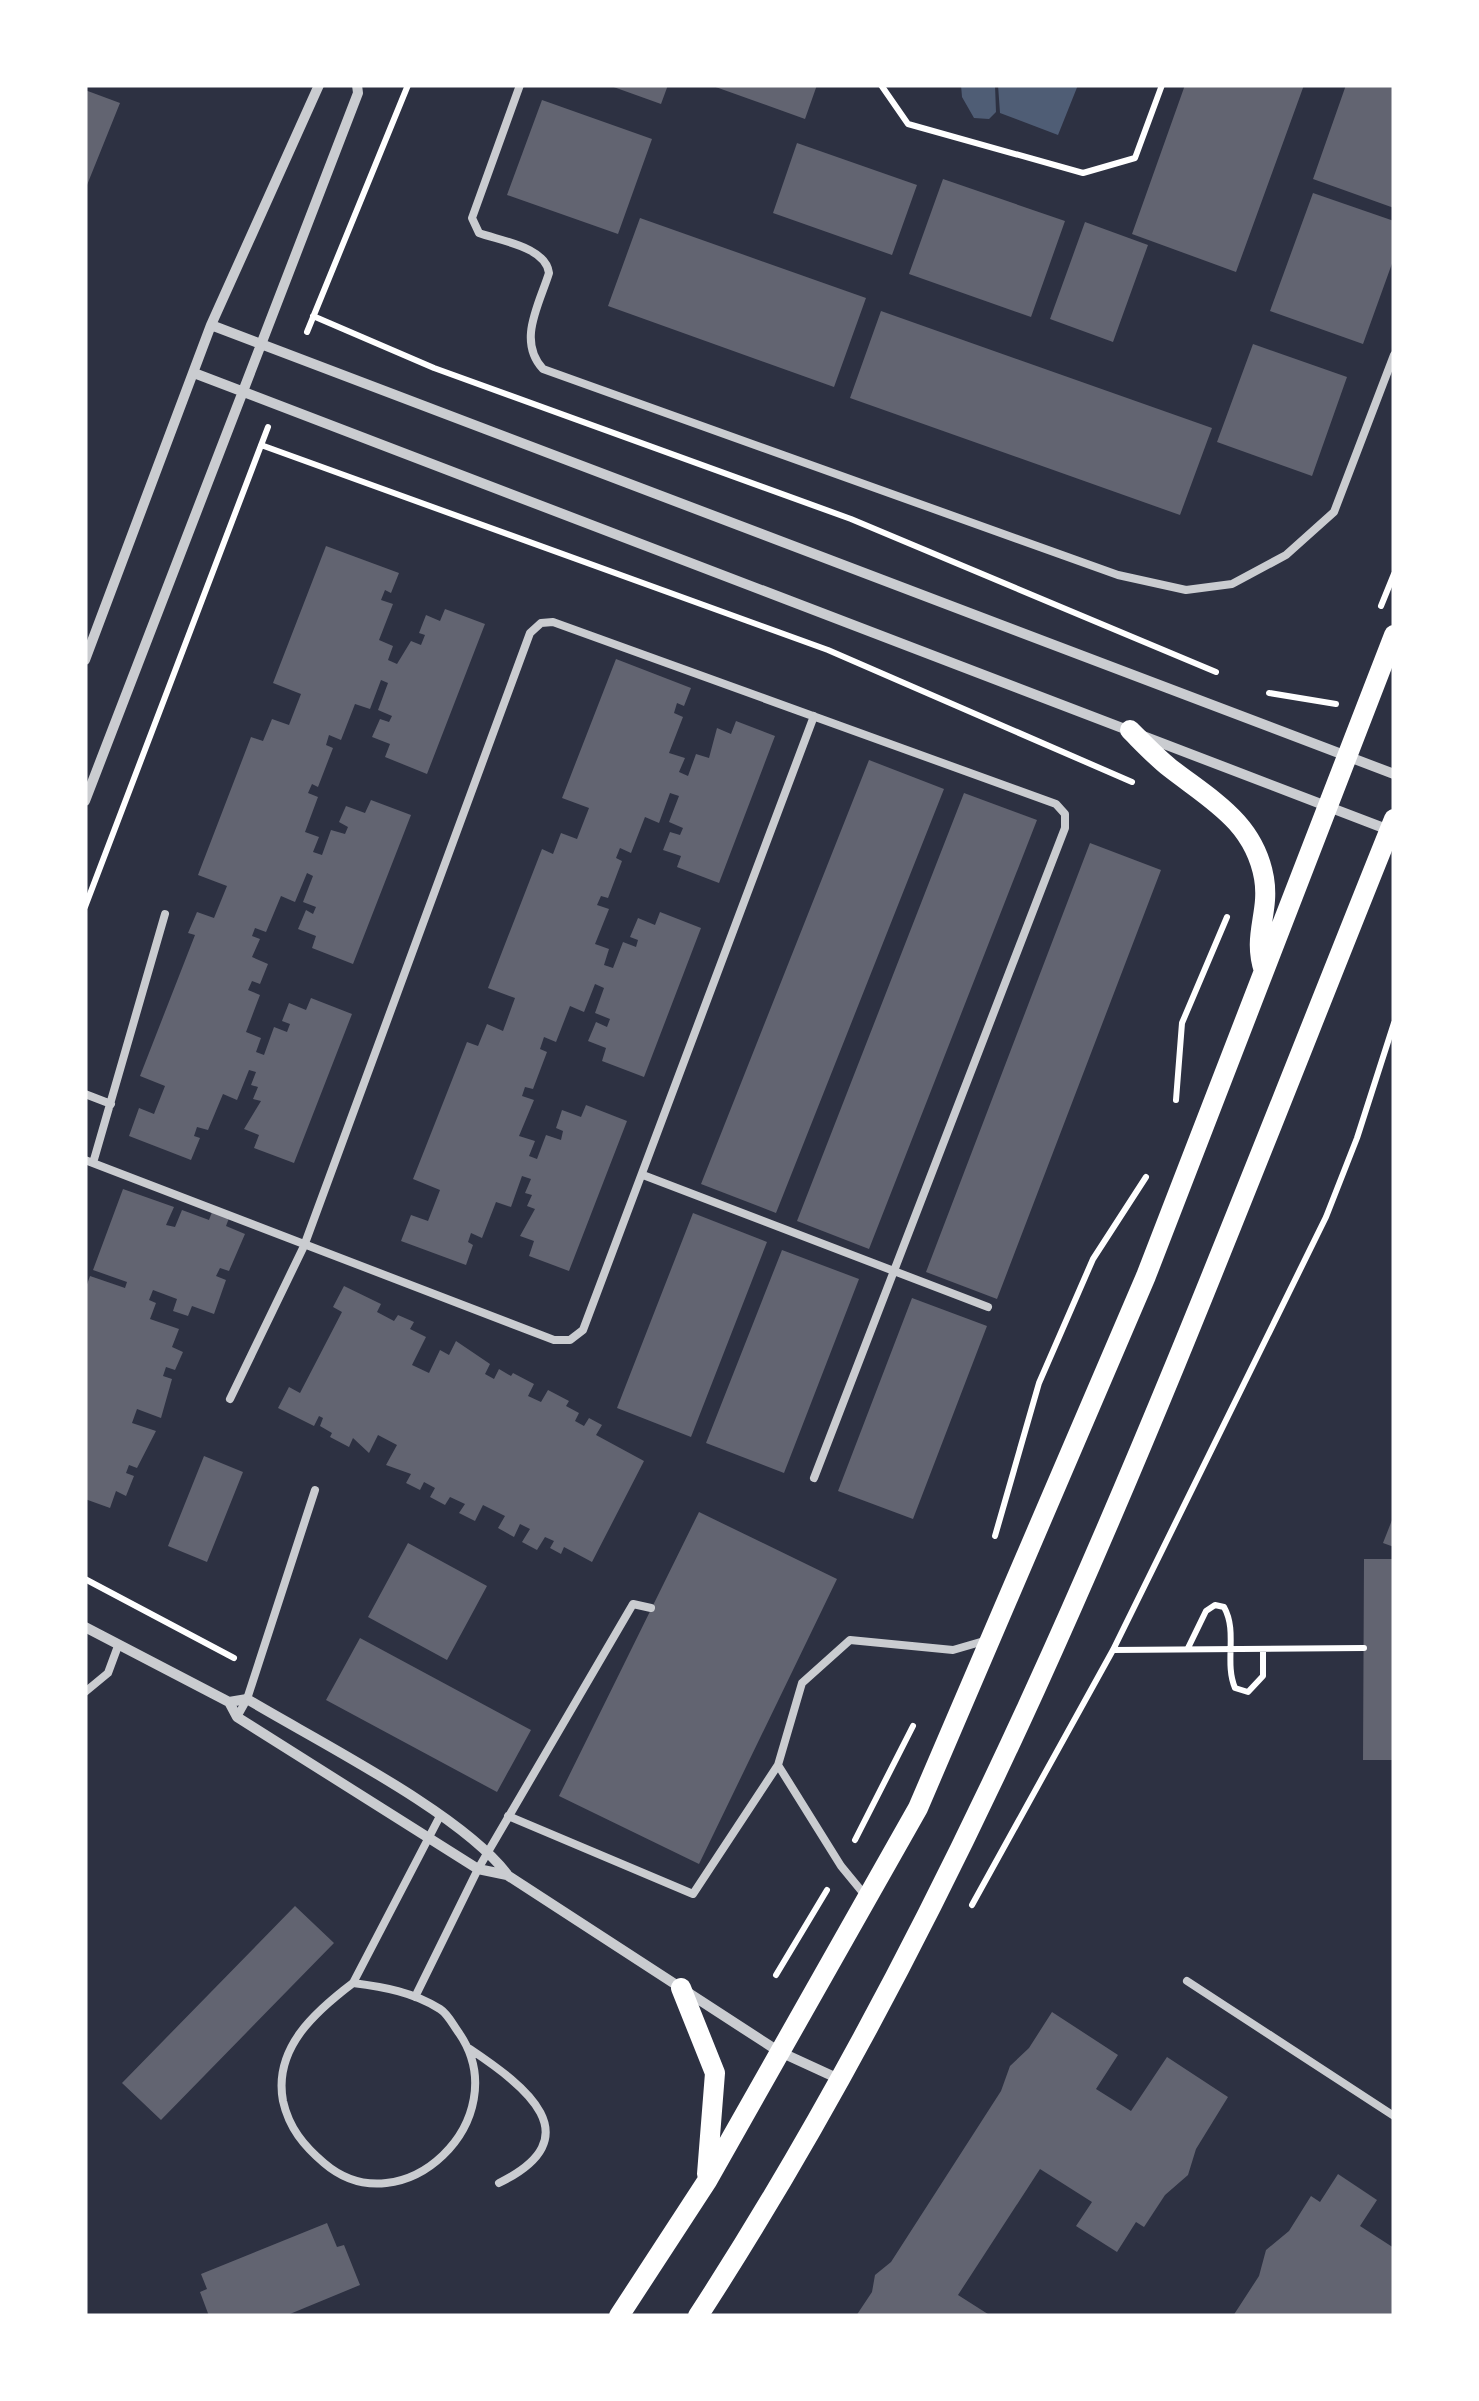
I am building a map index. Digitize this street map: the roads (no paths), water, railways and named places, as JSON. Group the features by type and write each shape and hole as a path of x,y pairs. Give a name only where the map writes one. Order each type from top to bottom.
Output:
{"main road":[{"path":"619,2316 707,2181 918,1808 1139,1293 1394,635"},
{"path":"1130,730 1171,768 1236,818 1264,878 1264,914 1256,948 1264,971"},
{"path":"698,2316 776,2196 976,1824 1084,1577 1392,825"},
{"path":"681,1988 715,2073 707,2181"}],"street":[{"path":"85,660 211,325 319,85"},
{"path":"85,801 358,93 357,85"},
{"path":"211,325 1394,774"},
{"path":"194,373 1328,806 1392,825"},
{"path":"85,1627 229,1702 237,1717 478,1869 507,1875"},
{"path":"229,1702 247,1699 440,1816 489,1850 507,1875 778,2051 840,2080"}],"lane":[{"path":"520,85 472,218 479,233 539,254 548,263 549,273 528,338 530,355 543,369 1118,575 1186,590 1232,584 1286,555 1334,512 1394,355"},
{"path":"230,1399 304,1246 530,633 541,622 553,622 1056,804 1065,814 1064,828 814,1478"},
{"path":"165,914 111,1104 89,1161 554,1340 570,1340 583,1330 814,716"},
{"path":"85,1094 111,1104"},
{"path":"643,1175 988,1307"},
{"path":"237,1717 247,1699 316,1490"},
{"path":"415,1997 478,1869 633,1604 651,1608"},
{"path":"508,1816 694,1894 778,1765 802,1682 850,1640 953,1650 993,1638"},
{"path":"85,1692 108,1673 118,1646"},
{"path":"792,1678 802,1682"},
{"path":"778,1765 841,1866 867,1897"},
{"path":"440,1816 353,1983 314,2014 288,2052 283,2099 300,2142 335,2172 380,2183 426,2171 460,2139 477,2095 470,2050"},
{"path":"1187,1981 1394,2116"},
{"path":"353,1983 402,1990 444,2011 470,2050 522,2084 543,2114 544,2141 528,2169 498,2183"}],"water":[{"path":"961,85 995,85 996,112 989,119 974,118 962,97"},
{"path":"998,85 1078,85 1058,135 1000,113"}]}
